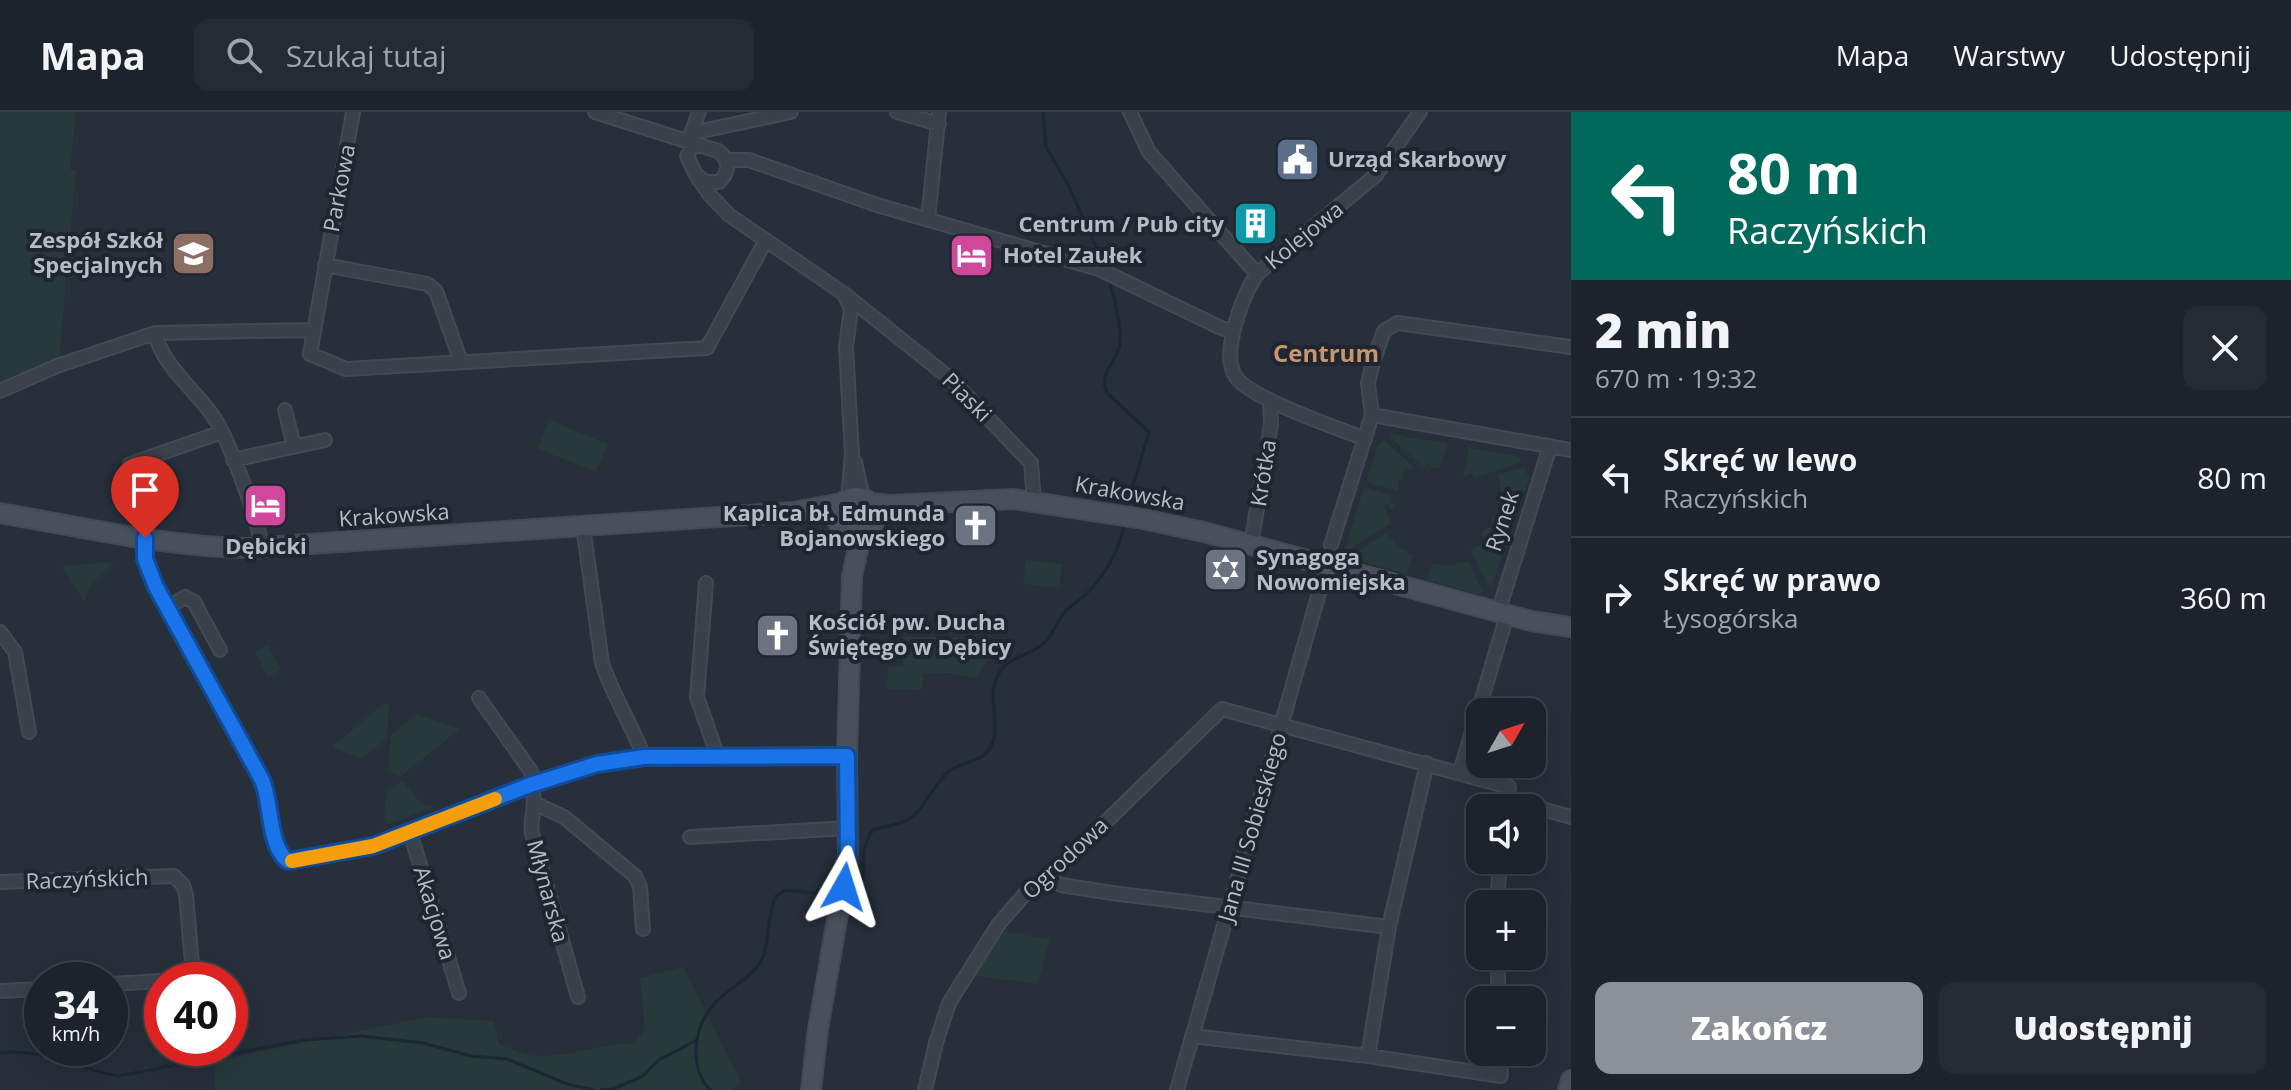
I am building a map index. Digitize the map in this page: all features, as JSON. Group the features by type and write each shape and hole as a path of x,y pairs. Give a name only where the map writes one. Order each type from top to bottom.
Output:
{"street":[{"name":"Parkowa","path":"313,330 353,112"},
{"path":"595,112 666,134 696,133 791,112"},
{"path":"897,112 939,118 928,220"},
{"path":"1130,112 1149,152 1257,274"},
{"name":"Kolejowa","path":"1365,439 1247,389 1235,376 1229,355 1233,331 1247,290 1257,274 1376,175 1420,112"},
{"path":"696,133 726,160 727,171 719,182 718,192 723,209"},
{"path":"688,161 696,133"},
{"name":"Piaski","path":"666,134 723,209 870,313 952,380 1031,463 1034,501"},
{"path":"726,160 749,160 928,220 1099,269 1233,331"},
{"path":"698,178 708,183 719,182"},
{"path":"0,391 57,366 155,333 313,330 310,354 346,369 707,348 766,240"},
{"path":"325,265 427,284 436,291 461,362"},
{"path":"843,293 849,303 850,318 846,347 856,501"},
{"path":"850,318 870,313"},
{"path":"1331,545 1372,415 1368,383 1384,331 1397,323 1571,347"},
{"path":"155,333 161,351 204,404 222,432 262,547"},
{"name":"Krótka","path":"1251,545 1271,424 1270,400"},
{"path":"285,410 294,446"},
{"path":"1372,415 1571,450"},
{"path":"130,464 222,432"},
{"path":"233,460 325,440"},
{"name":"Rynek","path":"1460,772 1550,446"},
{"name":"Krakowska","path":"0,513 221,548 794,512 856,501 920,504 986,499 1034,501 1133,517 1204,532 1327,565"},
{"path":"811,1090 818,1029 848,856 847,756 855,529 876,513 856,501"},
{"path":"855,529 837,514 856,501"},
{"name":"Krakowska","path":"794,512 822,516 855,529 920,504"},
{"path":"583,526 602,663 644,757"},
{"path":"145,538 147,566 262,780 276,841 283,858 288,861 373,846 533,784 597,764 644,757 847,756"},
{"path":"1327,565 1502,614 1571,627"},
{"name":"Jana III Sobieskiego","path":"1177,1090 1327,565"},
{"path":"706,583 697,697 718,757"},
{"path":"167,608 185,597 194,602 220,650"},
{"path":"0,632 15,652 29,732"},
{"name":"Młynarska","path":"479,698 530,770 536,804 530,822 532,834 578,997"},
{"name":"Ogrodowa","path":"925,1090 949,1003 998,925 1030,888 1047,879 1222,709 1460,772 1509,787 1508,794"},
{"path":"1368,1056 1389,927 1427,763"},
{"path":"536,804 564,817 635,876 640,887 643,929"},
{"path":"1546,812 1571,817"},
{"path":"690,837 848,828"},
{"name":"Akacjowa","path":"410,832 459,993"},
{"name":"Raczyńskich","path":"0,882 174,876 183,885 186,895 192,962"},
{"path":"1047,879 1061,885 1112,893 1389,927"},
{"path":"0,991 24,990"},
{"path":"1192,1036 1368,1056 1501,1076 1501,1066"},
{"path":"1568,1090 1571,1080"}],"shaded area":[{"path":"0,112 76,112 70,170 76,170 59,361 0,386"},
{"path":"549,420 608,444 596,472 538,449"},
{"path":"1392,433 1448,443 1440,467 1434,469 1429,463 1423,467 1390,437"},
{"path":"1384,440 1414,467 1411,470 1405,468 1398,491 1366,482 1378,445"},
{"path":"1467,447 1519,457 1522,462 1474,478 1471,473 1465,477"},
{"path":"1524,467 1529,478 1512,528 1491,522 1494,516 1500,515 1501,519 1510,521 1515,507 1506,503 1501,507 1499,504 1501,490 1498,475"},
{"path":"1364,487 1390,495 1391,503 1394,502 1396,508 1390,510 1388,504 1384,505 1391,523 1348,550 1346,547"},
{"path":"852,506 860,506 867,517 860,528 852,528 845,521 845,513"},
{"path":"1487,527 1509,535 1492,587 1485,580 1470,549 1481,545 1484,538 1481,534"},
{"path":"1386,533 1413,556 1407,574 1353,559 1351,555"},
{"path":"1026,560 1062,564 1059,588 1023,584"},
{"path":"1469,561 1481,595 1427,580 1432,564 1450,565"},
{"path":"115,562 91,585 84,602 61,566"},
{"path":"903,637 957,637 979,643 995,640 1000,644 975,678 950,673 923,674 922,690 887,689 888,667 903,666"},
{"path":"268,645 281,670 268,677 255,652"},
{"path":"384,703 389,705 387,738 361,759 332,747"},
{"path":"417,714 460,729 400,777 388,771 391,735"},
{"path":"402,780 422,804 434,807 387,825 384,819 386,794"},
{"path":"1003,931 1050,939 1038,984 976,976 982,957"},
{"path":"683,967 741,1082 733,1090 215,1090 215,1066 248,1066 248,1054 427,1017 494,1021 499,1044 529,1055 554,1055 635,1043 645,1028 640,978"}],"waterway":[{"path":"1043,112 1046,147 1068,184 1104,265"},
{"path":"1109,280 1117,312 1120,345 1106,374 1105,386 1107,393 1149,432 1126,508"},
{"path":"848,894 855,893 860,886 865,846 874,829 909,819 948,772 987,752 994,738 993,693 997,676 1007,664 1044,643 1064,613 1094,586 1115,552 1124,524"},
{"path":"710,1090 698,1069 696,1057 696,1044 703,1020 718,1000 759,964 765,950 776,896 785,890 836,895"},
{"path":"0,1053 30,1053 119,1076 304,1040 361,1036 423,1043 471,1056 507,1059 567,1084 594,1090"},
{"path":"601,1090 613,1089 643,1076 659,1060 697,1040"}],"slow traffic":[{"path":"292,861 373,846 495,799"}],"place":[{"name":"Urząd Skarbowy","path":"1297,159"},
{"name":"Centrum / Pub city","path":"1255,224"},
{"name":"Zespół Szkół Specjalnych","path":"194,253"},
{"name":"Hotel Zaułek","path":"972,255"},
{"name":"Dębicki","path":"266,505"},
{"name":"Kaplica bł. Edmunda Bojanowskiego","path":"976,526"},
{"name":"Synagoga Nowomiejska","path":"1225,570"},
{"name":"Kościół pw. Ducha Świętego w Dębicy","path":"777,635"}],"district":[{"name":"Centrum","path":"1326,354"}],"route":[{"path":"145,538 145,559 156,587 266,788 279,852 288,861 373,846 530,785 597,764 644,757 847,756 848,856 844,887"}]}
